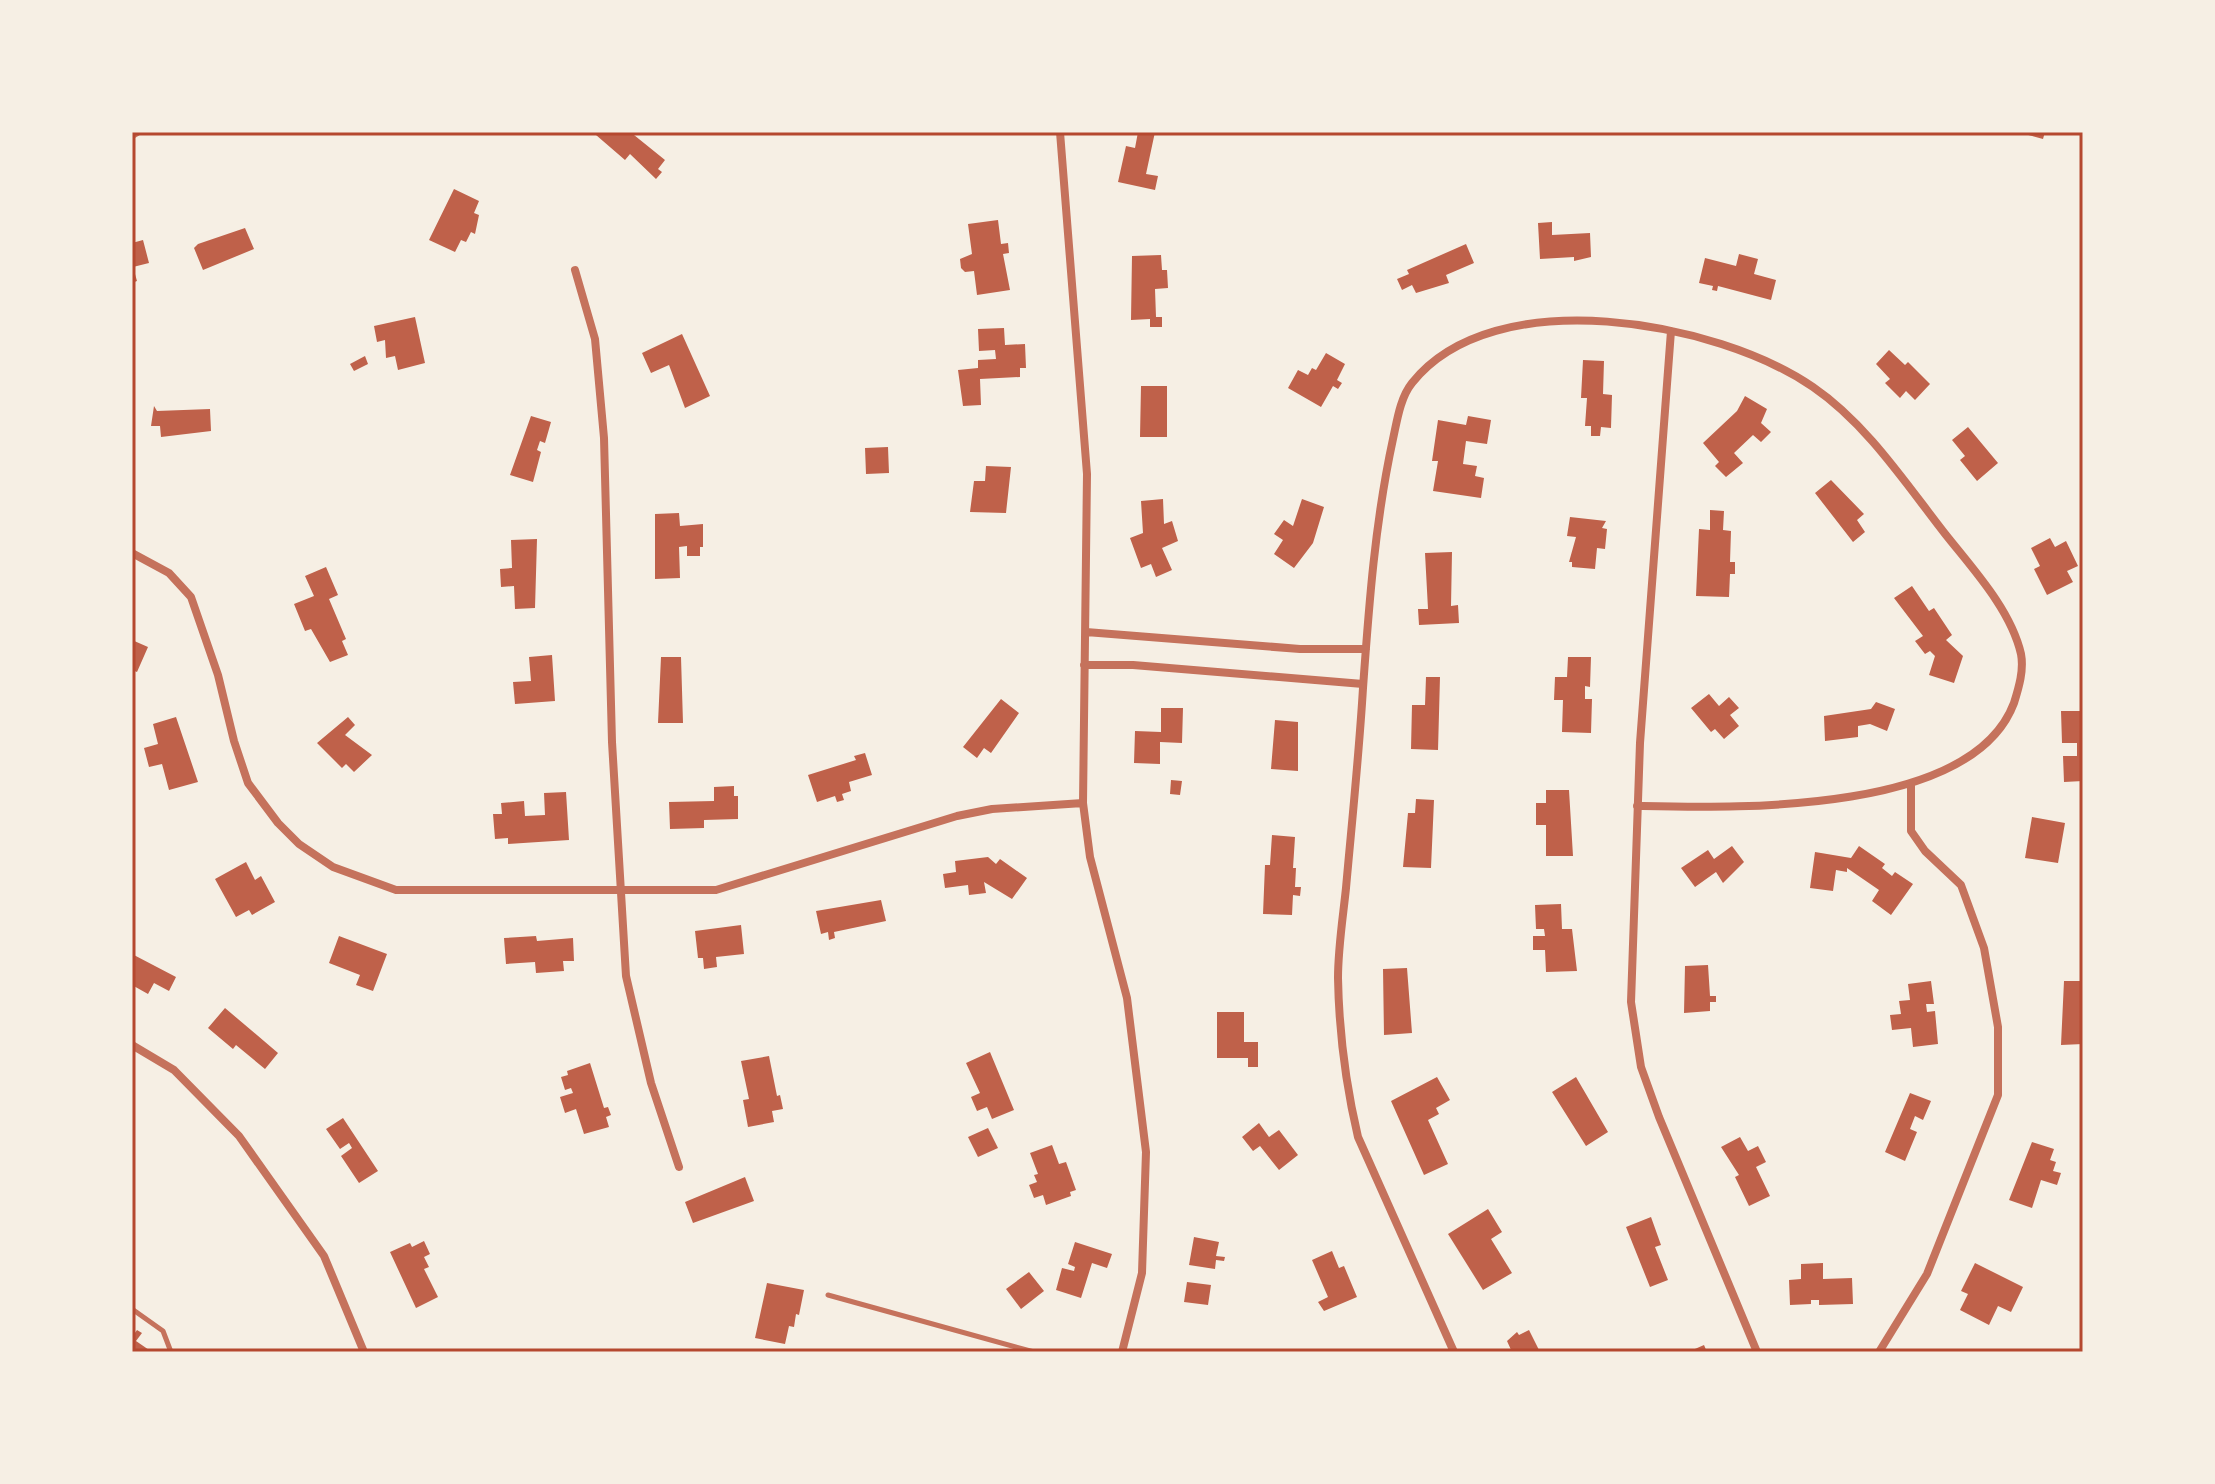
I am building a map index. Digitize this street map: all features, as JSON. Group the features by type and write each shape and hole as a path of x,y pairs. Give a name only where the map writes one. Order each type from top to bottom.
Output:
{"street":[{"path":"1060,132 1087,474 1083,803 1090,857 1127,998 1146,1152 1142,1273 1122,1352"},
{"path":"575,270 595,339 604,438 619,890 626,976 634,1018 679,1167"},
{"path":"1454,1352 1358,1137 1349,1100 1338,975 1383,484 1399,411 1410,385 1461,340 1526,325 1580,321 1647,325 1730,346 1778,366 1848,415 1971,567 2001,611 2021,654 2021,684 2009,715 1991,738 1964,760 1911,784 1841,797 1730,808 1637,806"},
{"path":"1671,331 1637,806 1631,1002 1641,1067 1757,1352"},
{"path":"132,553 169,573 191,597 218,675 248,783 299,844 333,867 396,890 716,890 957,816 992,809 1083,803"},
{"path":"1086,632 1300,649 1366,649"},
{"path":"1084,665 1133,665 1363,684"},
{"path":"1879,1352 1927,1274 1998,1095 1998,1027 1984,948 1961,885 1925,851 1911,831 1911,784"},
{"path":"132,1045 174,1070 239,1136 324,1256 364,1352"}],"lane":[{"path":"828,1295 1034,1352"},
{"path":"132,1309 163,1331 171,1352"}],"building":[{"path":"598,132 636,132 634,135 665,160 658,169 662,172 656,179 630,154 625,160 596,135"},
{"path":"1138,132 1155,132 1146,174 1158,176 1155,190 1118,182 1126,146 1135,148"},
{"path":"2017,132 2045,132 2043,139"},
{"path":"454,189 479,201 474,213 479,215 475,234 471,232 466,242 461,240 455,252 429,240"},
{"path":"998,220 1001,244 1008,243 1009,253 1003,254 1010,290 977,295 974,271 965,272 961,268 960,259 972,254 968,224"},
{"path":"1552,222 1552,235 1590,233 1591,257 1574,261 1574,257 1540,259 1538,223"},
{"path":"245,228 254,249 203,270 194,248 198,244"},
{"path":"143,240 149,263 133,267 137,281 132,283 132,243"},
{"path":"1466,244 1474,263 1446,275 1449,283 1416,293 1412,285 1402,290 1397,279 1409,274 1407,270"},
{"path":"1739,254 1758,259 1754,274 1776,280 1771,300 1718,286 1717,291 1712,290 1713,286 1699,283 1705,258 1736,266"},
{"path":"1161,255 1162,270 1167,270 1168,288 1155,289 1156,317 1162,317 1162,327 1150,327 1150,319 1131,320 1132,256"},
{"path":"415,317 425,363 398,370 395,356 386,358 385,340 377,342 374,326"},
{"path":"1004,328 1005,345 1025,344 1026,368 1020,368 1020,377 980,379 981,405 963,406 958,370 978,368 978,360 996,359 995,350 979,351 978,329"},
{"path":"682,334 710,396 685,408 669,365 651,373 642,353"},
{"path":"1889,350 1905,365 1908,362 1930,384 1915,400 1906,391 1900,398 1885,383 1890,379 1876,364"},
{"path":"1326,353 1345,364 1337,380 1342,383 1338,389 1333,386 1321,407 1288,388 1298,370 1308,375 1312,368 1316,370"},
{"path":"365,356 368,364 354,371 350,364"},
{"path":"1583,360 1604,361 1603,394 1612,395 1611,428 1601,427 1600,436 1591,436 1591,426 1585,426 1587,398 1581,398"},
{"path":"1141,386 1167,386 1167,437 1140,437"},
{"path":"1745,396 1767,409 1761,423 1771,432 1761,442 1753,435 1734,453 1743,463 1726,477 1715,466 1719,462 1703,443 1737,411"},
{"path":"154,406 157,411 210,409 211,431 161,437 160,426 151,426"},
{"path":"531,416 551,422 545,443 540,441 537,450 541,452 533,482 510,475"},
{"path":"1468,416 1491,420 1487,444 1466,441 1463,464 1477,466 1475,476 1484,478 1481,498 1433,491 1438,461 1432,461 1438,420 1466,425"},
{"path":"1968,427 1998,463 1977,481 1960,460 1965,456 1952,440"},
{"path":"888,447 889,473 866,474 865,448"},
{"path":"986,466 1011,467 1006,513 970,512 974,481 985,481"},
{"path":"1831,480 1864,514 1857,520 1865,532 1853,542 1815,493"},
{"path":"1163,499 1164,524 1172,521 1178,541 1162,548 1172,570 1156,577 1151,564 1141,568 1130,538 1143,533 1141,501"},
{"path":"1302,499 1324,507 1313,543 1294,568 1274,554 1283,540 1274,534 1284,520 1293,526"},
{"path":"1710,510 1724,511 1723,530 1731,531 1730,562 1735,562 1735,574 1730,574 1729,597 1696,596 1699,529 1710,530"},
{"path":"679,513 680,526 703,524 700,556 687,556 687,546 679,547 680,578 655,579 655,514"},
{"path":"1570,517 1606,521 1602,528 1607,529 1605,549 1597,548 1595,569 1572,567 1572,562 1569,562 1576,537 1567,536"},
{"path":"2050,538 2055,547 2066,541 2078,566 2067,571 2073,582 2047,595 2034,569 2040,566 2031,548"},
{"path":"537,539 535,608 515,609 514,586 501,587 500,569 512,568 511,540"},
{"path":"1452,552 1451,606 1458,605 1459,623 1419,625 1418,609 1428,609 1425,553"},
{"path":"326,567 338,595 329,599 346,639 342,641 348,655 330,662 311,629 305,631 294,604 314,596 305,576"},
{"path":"1912,586 1929,611 1934,608 1952,635 1946,640 1963,656 1954,683 1929,675 1935,656 1930,651 1925,654 1915,641 1923,636 1894,598"},
{"path":"132,640 148,647 137,672 132,670"},
{"path":"552,655 555,701 515,704 513,682 531,681 529,657"},
{"path":"661,657 681,657 683,723 658,723"},
{"path":"1568,657 1591,657 1590,687 1585,686 1585,699 1592,699 1591,733 1562,732 1563,700 1554,700 1555,677 1567,677"},
{"path":"1426,677 1440,677 1438,750 1411,749 1412,705 1425,705"},
{"path":"1709,694 1719,706 1729,697 1739,708 1730,715 1739,726 1724,739 1715,729 1711,732 1691,708"},
{"path":"1001,699 1019,713 991,753 984,748 977,758 963,747"},
{"path":"1876,702 1895,709 1887,731 1870,724 1858,726 1858,737 1825,741 1824,716 1871,709"},
{"path":"1161,708 1183,708 1182,743 1160,742 1160,764 1134,763 1135,731 1161,732"},
{"path":"2061,711 2083,711 2083,781 2064,782 2063,756 2077,756 2077,743 2062,743"},
{"path":"176,717 198,782 169,790 162,764 149,767 144,748 158,744 153,724"},
{"path":"348,717 355,725 345,735 372,755 354,772 346,764 342,768 317,743"},
{"path":"1275,720 1298,722 1298,771 1271,769"},
{"path":"865,753 872,775 849,782 851,791 842,794 844,800 837,802 835,796 817,802 808,775 856,760 854,756"},
{"path":"1171,780 1182,781 1180,795 1170,794"},
{"path":"734,786 734,796 738,796 738,819 704,820 704,828 670,829 669,802 714,801 714,787"},
{"path":"1546,790 1569,790 1573,856 1546,856 1546,825 1536,825 1536,803 1546,803"},
{"path":"566,792 569,840 508,844 508,838 495,839 493,814 502,814 501,803 524,801 525,816 545,815 544,793"},
{"path":"1416,799 1434,800 1431,868 1403,867 1408,813 1415,813"},
{"path":"2032,817 2065,823 2058,863 2025,858"},
{"path":"1272,835 1295,837 1295,887 1301,887 1300,896 1293,895 1292,915 1263,914 1265,865 1270,865"},
{"path":"1732,846 1744,862 1723,883 1716,872 1695,887 1681,868 1708,850 1714,859"},
{"path":"1859,846 1885,864 1882,868 1892,876 1895,872 1913,884 1891,915 1872,901 1879,890 1847,868 1847,872 1836,870 1833,891 1810,888 1815,852 1851,858"},
{"path":"988,857 996,864 1000,859 1027,878 1012,899 984,882 986,893 969,895 968,885 945,888 943,874 956,872 955,861"},
{"path":"246,862 255,880 261,876 275,902 252,915 249,910 236,917 215,879"},
{"path":"881,900 886,921 834,932 835,938 829,940 828,932 821,934 816,911"},
{"path":"1561,904 1562,929 1572,929 1577,971 1546,972 1545,950 1533,950 1533,936 1545,936 1544,929 1536,929 1535,905"},
{"path":"741,925 744,954 716,957 717,967 704,969 703,958 698,958 695,931"},
{"path":"339,936 387,954 373,991 356,985 360,975 329,963"},
{"path":"536,936 537,941 573,938 574,961 563,961 564,971 536,973 535,962 506,964 504,938"},
{"path":"132,954 176,977 169,991 154,983 148,994 132,985"},
{"path":"1708,965 1710,996 1716,996 1716,1002 1710,1002 1710,1011 1684,1013 1685,966"},
{"path":"1407,968 1412,1033 1384,1035 1383,969"},
{"path":"1931,981 1934,1004 1926,1004 1927,1012 1935,1011 1938,1044 1913,1047 1911,1028 1892,1030 1890,1015 1901,1014 1899,1001 1910,1000 1908,984"},
{"path":"2064,981 2083,981 2083,1044 2061,1045"},
{"path":"225,1008 278,1053 265,1069 236,1045 233,1049 208,1028"},
{"path":"1217,1012 1244,1012 1244,1042 1258,1042 1258,1067 1248,1067 1248,1058 1217,1058"},
{"path":"990,1052 1014,1110 992,1119 987,1107 977,1111 971,1097 980,1093 966,1063"},
{"path":"769,1056 777,1096 780,1095 783,1109 772,1111 774,1122 748,1127 743,1100 749,1099 741,1061"},
{"path":"590,1063 604,1108 608,1107 611,1115 606,1117 609,1127 584,1134 576,1109 565,1113 560,1097 573,1093 571,1088 565,1090 561,1077 568,1075 567,1071"},
{"path":"1437,1077 1450,1100 1436,1108 1439,1114 1428,1120 1448,1164 1424,1175 1391,1101"},
{"path":"1576,1077 1608,1132 1586,1146 1552,1092"},
{"path":"1910,1093 1931,1101 1923,1120 1915,1116 1910,1129 1917,1132 1905,1161 1885,1152"},
{"path":"343,1118 378,1171 359,1183 341,1156 352,1148 349,1143 340,1149 326,1129"},
{"path":"1259,1123 1269,1137 1279,1130 1298,1155 1279,1170 1260,1146 1253,1151 1242,1137"},
{"path":"988,1128 998,1148 978,1157 968,1137"},
{"path":"1740,1137 1748,1151 1758,1146 1766,1162 1756,1167 1770,1196 1749,1206 1735,1177 1739,1175 1721,1147"},
{"path":"2032,1142 2054,1149 2050,1160 2056,1162 2053,1171 2061,1173 2057,1185 2041,1180 2032,1208 2009,1200"},
{"path":"1052,1145 1059,1164 1066,1162 1076,1190 1070,1192 1071,1196 1046,1205 1043,1195 1034,1198 1029,1185 1037,1182 1034,1175 1038,1174 1030,1153"},
{"path":"745,1177 754,1201 693,1223 685,1202"},
{"path":"1488,1209 1502,1232 1491,1239 1512,1273 1483,1290 1448,1234"},
{"path":"1651,1217 1661,1245 1655,1247 1668,1280 1650,1287 1626,1227"},
{"path":"1194,1237 1219,1242 1216,1256 1225,1257 1224,1261 1216,1260 1215,1269 1189,1265"},
{"path":"424,1241 430,1254 424,1257 429,1267 424,1269 438,1297 416,1308 390,1252 410,1243 412,1247"},
{"path":"1075,1242 1112,1254 1107,1268 1092,1263 1081,1298 1056,1290 1062,1268 1074,1271 1075,1267 1068,1264"},
{"path":"1332,1251 1339,1268 1344,1266 1357,1297 1324,1311 1318,1302 1328,1297 1312,1260"},
{"path":"1823,1263 1823,1279 1852,1278 1853,1304 1819,1305 1819,1300 1811,1300 1811,1304 1790,1305 1789,1280 1801,1279 1801,1264"},
{"path":"1975,1263 2023,1287 2011,1312 1998,1306 1989,1325 1960,1310 1968,1294 1961,1291"},
{"path":"1029,1272 1044,1291 1021,1309 1006,1289"},
{"path":"1187,1282 1211,1285 1208,1305 1184,1302"},
{"path":"767,1283 804,1290 799,1315 796,1314 794,1327 789,1326 785,1344 755,1338"},
{"path":"137,1330 142,1333 136,1341 152,1352 132,1352 132,1337"},
{"path":"1529,1330 1540,1352 1512,1352 1507,1341 1517,1332 1519,1335"},
{"path":"1704,1345 1707,1352 1688,1352"}]}
